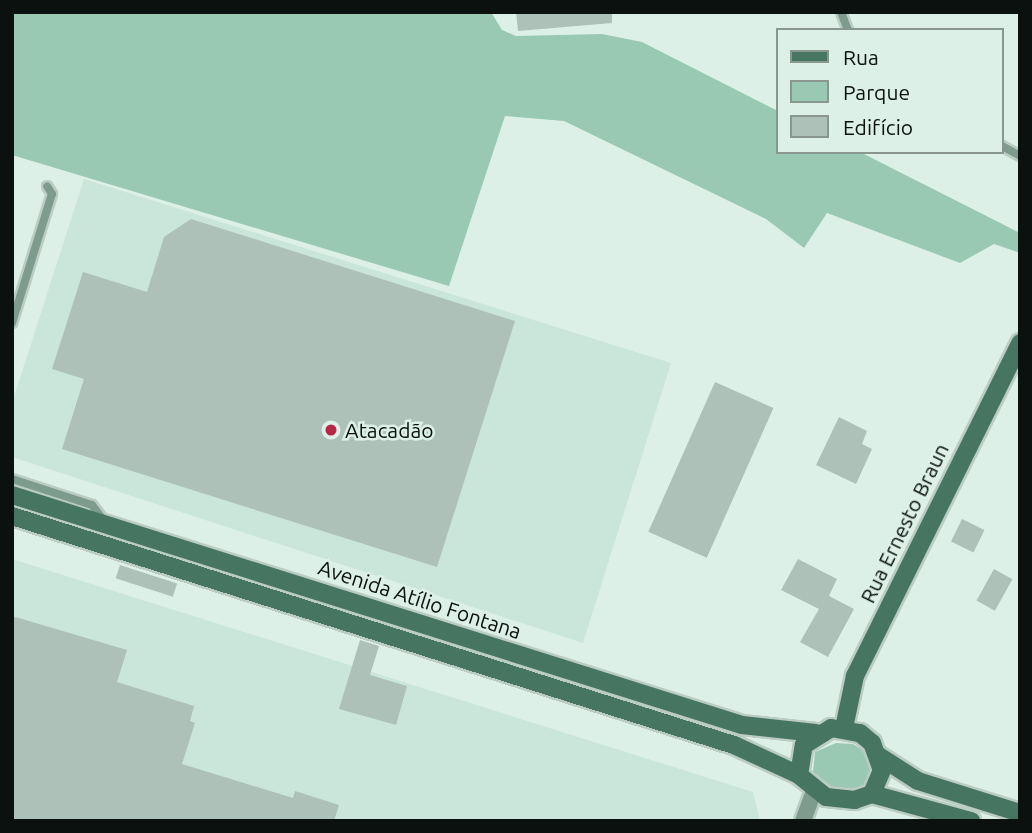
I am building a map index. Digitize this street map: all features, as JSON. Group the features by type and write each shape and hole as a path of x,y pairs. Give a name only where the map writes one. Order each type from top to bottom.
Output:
{"main road":[{"name":"Rua Ernesto Braun","path":"844,728 855,676 1020,343"},
{"name":"Avenida Atílio Fontana","path":"12,495 742,725 816,733"},
{"name":"Avenida Atílio Fontana","path":"12,516 734,745 799,775"},
{"path":"971,821 872,794 839,800 814,791 799,775 804,745 816,733 844,728 860,733 879,756 918,781 1020,813"},
{"path":"872,794 880,782 879,756"}],"street":[{"path":"803,821 814,791"}],"lane":[{"path":"1004,147 1020,156"},
{"path":"12,323 52,194 47,186"},
{"path":"12,479 92,505 105,523"}],"shaded area":[{"name":"Atacadão","path":"84,179 671,363 583,643 12,457 12,403"},
{"path":"12,559 753,792 760,821 12,821"}],"green space":[{"path":"12,12 491,12 502,30 516,36 602,34 642,42 776,110 776,154 864,154 1020,233 1020,253 994,244 960,263 827,213 804,248 766,219 564,121 505,116 449,286 12,155"},
{"path":"836,743 853,744 865,752 873,767 866,784 853,789 832,787 813,772 815,752"}],"building":[{"path":"516,12 612,12 612,23 518,31"},
{"path":"191,219 515,321 437,567 62,449 84,379 52,369 83,272 147,292 164,237"},
{"path":"715,382 773,408 707,558 648,532"},
{"path":"839,417 867,431 862,444 872,449 856,484 816,465"},
{"path":"962,519 984,530 974,552 951,541"},
{"path":"798,559 837,579 829,596 854,609 828,657 800,642 819,609 781,590"},
{"path":"120,565 177,584 173,597 116,578"},
{"path":"994,569 1012,579 995,611 977,600"},
{"path":"12,616 127,650 117,682 194,706 190,721 195,723 182,764 293,798 295,791 339,805 334,821 12,821"},
{"path":"360,640 379,646 370,675 407,686 396,725 339,709"}],"place":[{"name":"Atacadão","path":"331,430"}]}
